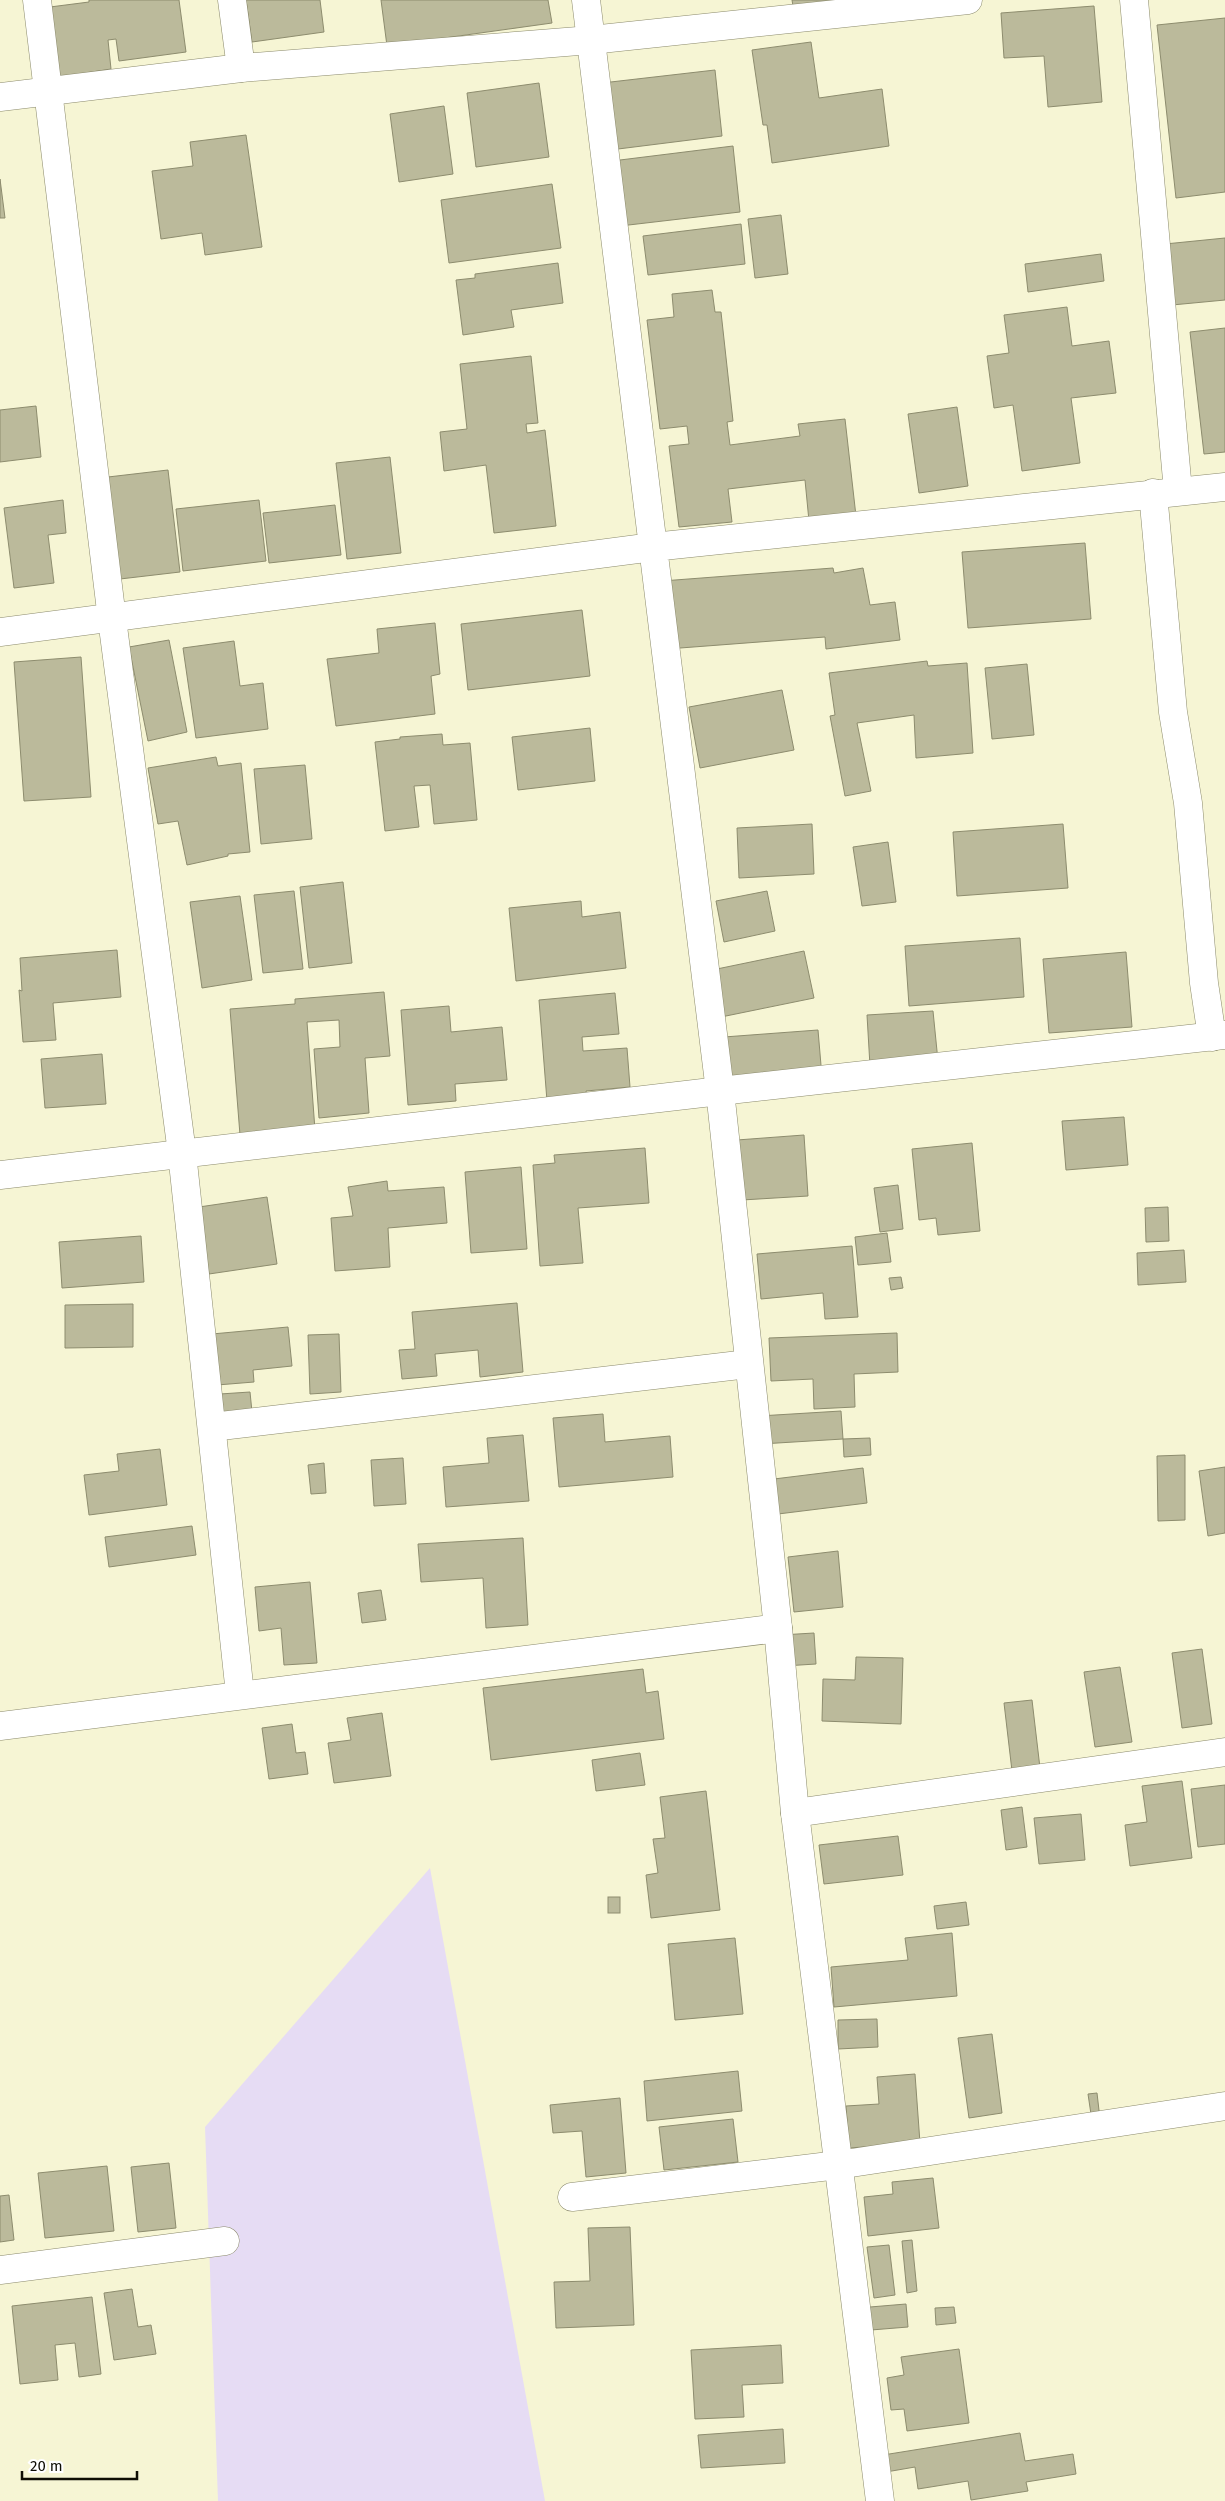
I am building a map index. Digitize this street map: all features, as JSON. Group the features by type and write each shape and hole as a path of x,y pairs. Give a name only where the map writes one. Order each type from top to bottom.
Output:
{"street":[{"path":"37,0 112,619 182,1154 240,1694"},
{"path":"232,0 241,68"},
{"path":"586,0 720,1091 778,1628 795,1813 880,2501"},
{"path":"0,97 241,68 591,40 968,0"},
{"path":"0,1176 720,1091 1218,1036 1204,983 1188,803 1173,712 1166,492 1134,0"},
{"path":"0,632 112,619 653,547 1225,486"},
{"path":"212,1427 748,1364"},
{"path":"0,1726 240,1694 778,1628"},
{"path":"795,1813 1225,1752"},
{"path":"572,2197 838,2165 1225,2106"},
{"path":"0,2270 225,2241"}],"shaded area":[{"path":"430,1868 545,2501 218,2501 205,2127"}],"building":[{"path":"89,0 179,0 186,52 119,61 116,39 108,40 111,69 60,77 50,7 89,2"},
{"path":"246,0 320,0 324,32 252,42"},
{"path":"381,0 548,0 552,23 387,46"},
{"path":"792,0 838,0 793,6"},
{"path":"1094,6 1102,102 1048,107 1044,56 1004,58 1001,13"},
{"path":"1225,18 1225,192 1176,198 1157,25"},
{"path":"811,42 819,98 882,89 889,146 772,163 767,125 763,125 752,50"},
{"path":"715,70 722,136 610,150 602,83"},
{"path":"539,83 549,157 476,167 467,93"},
{"path":"444,106 453,174 399,182 390,114"},
{"path":"246,135 262,247 205,255 202,233 161,239 152,171 193,166 190,142"},
{"path":"733,146 740,212 620,226 612,161"},
{"path":"0,179 5,218 0,218"},
{"path":"552,184 561,248 449,263 441,200"},
{"path":"781,215 788,274 755,278 748,219"},
{"path":"741,224 745,264 648,275 643,236"},
{"path":"1225,238 1225,300 1172,305 1165,244"},
{"path":"1101,254 1104,281 1028,292 1025,264"},
{"path":"558,263 563,303 511,310 514,327 463,335 456,280 475,278 475,274"},
{"path":"712,290 715,312 721,312 733,421 727,422 730,445 800,436 798,424 845,419 856,516 809,521 805,480 728,489 732,522 679,527 669,446 689,444 687,426 660,429 647,320 674,317 672,294"},
{"path":"1067,307 1072,346 1109,341 1116,393 1071,398 1080,463 1022,471 1013,405 994,408 987,356 1009,353 1004,315"},
{"path":"1225,328 1225,452 1204,454 1190,332"},
{"path":"531,356 538,423 526,424 527,433 545,430 556,526 494,533 486,465 444,471 440,432 467,429 460,364"},
{"path":"36,406 41,457 0,462 0,410"},
{"path":"957,407 968,486 919,493 908,414"},
{"path":"390,457 401,553 347,559 336,463"},
{"path":"168,470 180,572 120,579 108,477"},
{"path":"63,500 66,533 48,535 54,583 14,588 4,508"},
{"path":"259,500 266,561 183,571 176,509"},
{"path":"335,505 341,555 269,563 263,513"},
{"path":"1085,543 1091,619 968,628 962,552"},
{"path":"833,568 834,573 863,568 870,605 895,602 900,640 826,649 825,637 667,649 662,581"},
{"path":"582,610 590,676 468,690 461,624"},
{"path":"435,623 440,674 431,676 435,714 336,726 327,659 379,653 377,629"},
{"path":"169,640 187,732 148,741 129,647"},
{"path":"234,641 240,686 263,683 268,729 196,738 183,648"},
{"path":"81,657 91,797 24,801 14,662"},
{"path":"927,661 928,666 967,663 973,753 916,758 914,715 857,723 871,791 845,796 830,716 835,715 829,673"},
{"path":"1027,664 1034,735 992,739 985,668"},
{"path":"782,690 794,750 700,768 689,707"},
{"path":"590,728 595,781 518,790 512,737"},
{"path":"442,734 443,745 470,743 477,820 434,824 430,785 414,786 419,827 385,831 375,742 400,739 400,737"},
{"path":"216,757 218,766 241,763 250,852 228,854 228,856 187,865 178,821 158,824 148,768"},
{"path":"305,765 312,839 261,844 254,769"},
{"path":"812,824 814,874 739,878 737,828"},
{"path":"1063,824 1068,888 957,896 953,832"},
{"path":"888,842 896,902 862,906 853,847"},
{"path":"343,882 352,963 309,968 300,887"},
{"path":"294,891 303,969 263,973 254,895"},
{"path":"767,891 775,931 724,942 716,901"},
{"path":"240,896 252,980 202,988 190,902"},
{"path":"581,901 582,917 620,912 626,968 516,981 509,908"},
{"path":"1020,938 1024,997 909,1006 905,946"},
{"path":"117,950 121,997 53,1003 56,1040 23,1042 19,990 22,991 20,958"},
{"path":"804,951 814,998 721,1017 712,970"},
{"path":"1126,952 1132,1027 1049,1033 1043,959"},
{"path":"384,992 390,1056 365,1058 369,1113 319,1118 314,1049 340,1047 339,1020 307,1022 315,1130 240,1135 230,1009 295,1004 295,999"},
{"path":"615,993 619,1034 582,1037 583,1051 627,1048 630,1087 586,1091 587,1098 547,1101 539,1000"},
{"path":"449,1006 451,1032 502,1027 507,1080 455,1084 456,1101 408,1105 401,1010"},
{"path":"933,1011 938,1061 870,1066 867,1015"},
{"path":"818,1030 822,1077 728,1084 724,1037"},
{"path":"102,1054 106,1104 45,1108 41,1059"},
{"path":"1124,1117 1128,1165 1066,1170 1062,1121"},
{"path":"804,1135 808,1196 742,1200 737,1140"},
{"path":"972,1143 980,1231 938,1235 936,1218 919,1220 912,1149"},
{"path":"645,1148 649,1203 578,1208 583,1263 540,1266 533,1165 555,1163 554,1155"},
{"path":"521,1167 527,1249 471,1253 465,1172"},
{"path":"387,1181 388,1191 444,1187 447,1223 388,1228 390,1267 335,1271 331,1218 353,1216 348,1187"},
{"path":"898,1185 903,1229 880,1232 874,1188"},
{"path":"267,1197 277,1264 209,1274 199,1207"},
{"path":"1168,1207 1169,1241 1146,1242 1145,1208"},
{"path":"887,1233 891,1262 858,1265 855,1237"},
{"path":"141,1236 144,1282 62,1288 59,1242"},
{"path":"852,1246 858,1317 825,1319 823,1293 761,1299 757,1254"},
{"path":"1184,1250 1186,1282 1138,1285 1137,1253"},
{"path":"901,1277 903,1288 891,1290 889,1278"},
{"path":"517,1303 523,1372 480,1377 478,1350 435,1354 437,1376 402,1379 399,1350 415,1349 412,1312"},
{"path":"133,1304 133,1347 65,1348 65,1305"},
{"path":"288,1327 292,1366 253,1370 254,1382 217,1385 212,1334"},
{"path":"897,1333 898,1372 854,1374 855,1407 814,1409 813,1379 771,1381 769,1338"},
{"path":"339,1334 341,1392 310,1394 308,1335"},
{"path":"250,1392 252,1412 222,1414 220,1394"},
{"path":"841,1411 843,1439 761,1444 759,1416"},
{"path":"603,1414 605,1442 670,1436 673,1477 559,1487 553,1418"},
{"path":"523,1435 529,1501 446,1507 443,1467 489,1463 487,1438"},
{"path":"870,1438 871,1455 844,1457 843,1439"},
{"path":"160,1449 167,1505 89,1515 84,1475 119,1471 117,1454"},
{"path":"1185,1455 1185,1520 1158,1521 1157,1456"},
{"path":"403,1458 406,1504 374,1506 371,1460"},
{"path":"324,1463 326,1493 311,1494 308,1465"},
{"path":"1225,1467 1225,1533 1208,1536 1199,1471"},
{"path":"863,1468 867,1503 778,1514 774,1479"},
{"path":"192,1526 196,1555 109,1567 105,1537"},
{"path":"523,1538 528,1625 486,1628 483,1578 421,1582 418,1544"},
{"path":"838,1551 843,1607 794,1612 788,1557"},
{"path":"310,1582 317,1663 284,1665 281,1628 259,1631 255,1587"},
{"path":"381,1590 386,1620 362,1623 358,1593"},
{"path":"814,1633 816,1664 784,1666 781,1635"},
{"path":"1202,1649 1212,1724 1182,1728 1172,1653"},
{"path":"856,1657 903,1658 901,1724 822,1721 823,1679 855,1680"},
{"path":"1120,1667 1132,1742 1095,1747 1084,1672"},
{"path":"643,1669 646,1693 658,1691 664,1739 491,1760 483,1688"},
{"path":"1032,1700 1040,1768 1012,1771 1004,1703"},
{"path":"382,1713 391,1776 334,1783 328,1743 351,1740 347,1718"},
{"path":"292,1724 296,1753 305,1752 308,1774 269,1779 262,1728"},
{"path":"640,1753 645,1785 596,1791 592,1760"},
{"path":"1182,1781 1192,1858 1130,1866 1125,1825 1147,1822 1142,1786"},
{"path":"1225,1785 1225,1844 1198,1847 1191,1789"},
{"path":"706,1791 720,1910 651,1918 646,1875 658,1873 653,1839 665,1838 660,1797"},
{"path":"1022,1807 1027,1847 1006,1850 1001,1810"},
{"path":"1081,1814 1085,1860 1039,1864 1034,1818"},
{"path":"898,1836 903,1875 824,1884 819,1845"},
{"path":"608,1897 620,1897 620,1913 608,1913"},
{"path":"966,1902 969,1925 937,1929 934,1906"},
{"path":"952,1933 957,1996 834,2007 831,1967 908,1960 905,1938"},
{"path":"735,1938 743,2014 675,2020 668,1944"},
{"path":"877,2019 878,2047 838,2049 838,2020"},
{"path":"992,2034 1002,2113 969,2118 958,2038"},
{"path":"738,2071 742,2111 647,2121 644,2081"},
{"path":"915,2074 920,2143 849,2148 846,2106 879,2104 877,2077"},
{"path":"1097,2093 1100,2119 1092,2121 1088,2094"},
{"path":"620,2098 626,2173 586,2177 582,2131 553,2133 550,2105"},
{"path":"733,2119 738,2162 664,2170 659,2127"},
{"path":"169,2163 176,2228 138,2232 131,2167"},
{"path":"107,2166 114,2231 45,2238 38,2173"},
{"path":"933,2178 939,2228 868,2236 864,2197 893,2194 892,2182"},
{"path":"9,2195 14,2240 0,2242 0,2196"},
{"path":"630,2227 634,2325 556,2328 554,2282 590,2281 588,2228"},
{"path":"912,2240 917,2291 907,2293 902,2241"},
{"path":"889,2245 895,2295 874,2298 867,2247"},
{"path":"132,2289 138,2327 151,2325 156,2354 114,2360 104,2293"},
{"path":"92,2297 101,2374 79,2377 75,2343 55,2345 58,2380 20,2384 12,2306"},
{"path":"906,2304 908,2327 871,2330 870,2307"},
{"path":"954,2307 956,2323 936,2325 935,2308"},
{"path":"781,2345 783,2383 742,2385 744,2417 695,2419 691,2350"},
{"path":"959,2349 969,2423 907,2431 904,2409 891,2410 887,2378 904,2375 901,2357"},
{"path":"783,2429 785,2463 701,2468 698,2435"},
{"path":"1020,2433 1025,2461 1073,2454 1076,2474 1026,2482 1028,2491 971,2500 968,2481 918,2489 915,2467 886,2472 883,2455"}]}
